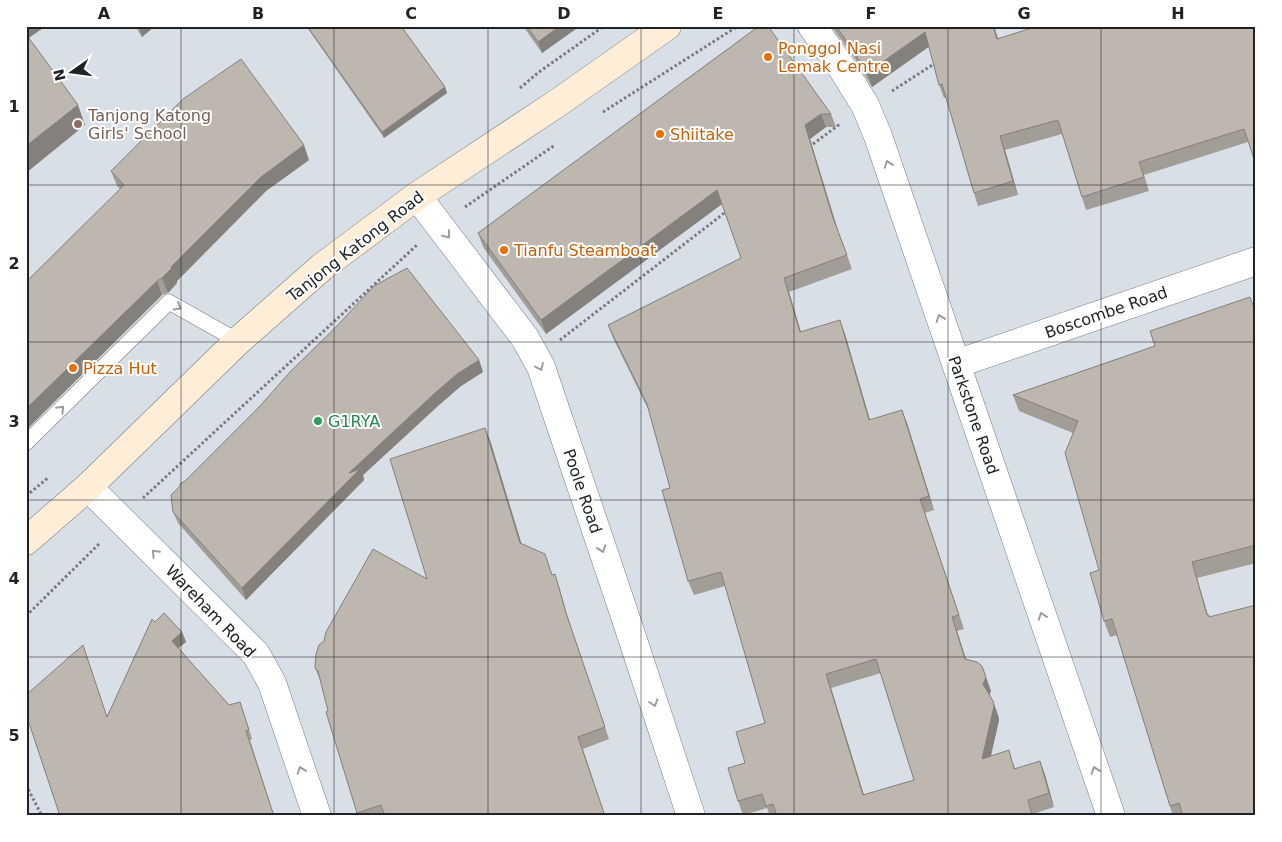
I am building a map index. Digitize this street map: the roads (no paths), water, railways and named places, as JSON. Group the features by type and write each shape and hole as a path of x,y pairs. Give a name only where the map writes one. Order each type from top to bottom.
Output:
{"main road":[{"name":"Tanjong Katong Road","path":"26,541 88,486 238,342 322,267 417,196 559,102 667,26"}],"street":[{"name":"Parkstone Road","path":"812,26 842,68 865,105 878,136 1111,816"},
{"name":"Poole Road","path":"417,196 525,338 536,358 545,379 691,816"},
{"name":"Boscombe Road","path":"956,364 1256,261"},
{"name":"Wareham Road","path":"88,486 256,654 272,683 317,816"}],"lane":[{"path":"26,443 170,302 238,342"}],"place":[{"name":"Ponggol Nasi Lemak Centre","path":"768,57"},
{"name":"Tanjong Katong Girls' School","path":"78,124"},
{"name":"Shiitake","path":"660,134"},
{"name":"Tianfu Steamboat","path":"504,250"},
{"name":"Pizza Hut","path":"73,368"},
{"name":"G1RYA","path":"318,421"}]}
